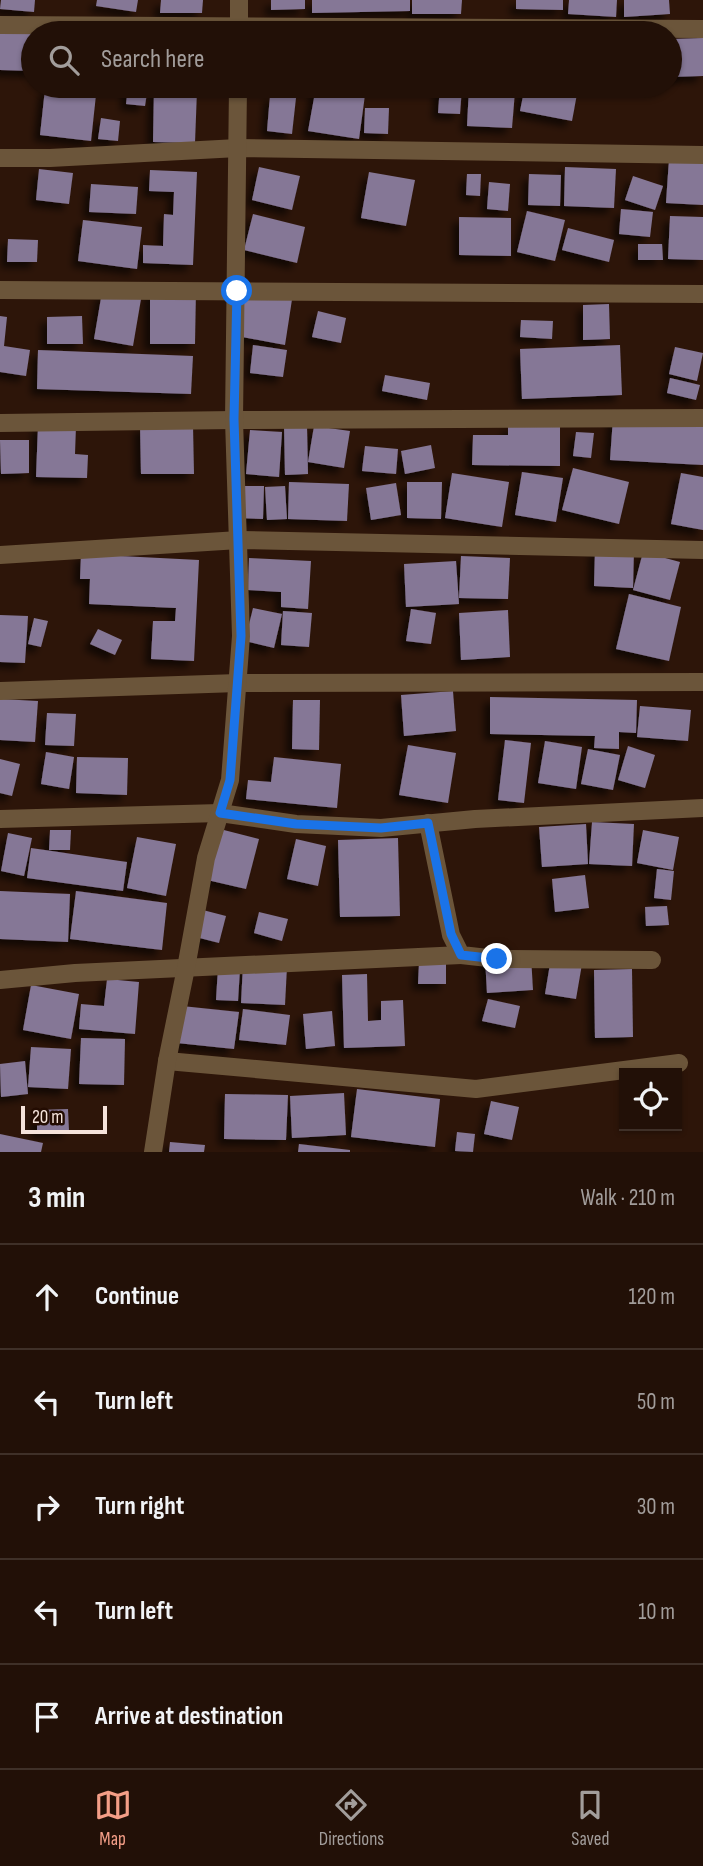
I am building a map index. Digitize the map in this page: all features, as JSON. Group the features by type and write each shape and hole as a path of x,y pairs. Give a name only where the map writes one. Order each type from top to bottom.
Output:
{"street":[{"path":"239,0 239,21"},
{"path":"0,25 21,25"},
{"path":"682,29 703,29"},
{"path":"153,1152 167,1061 206,858 230,780 238,683 241,636 234,419 238,98"},
{"path":"0,158 238,148 703,155"},
{"path":"0,290 703,294"},
{"path":"0,423 234,419 703,418"},
{"path":"0,555 239,540 703,550"},
{"path":"0,691 238,683 703,682"},
{"path":"0,819 220,813 296,824 381,828 492,818 703,808"},
{"path":"428,823 451,934 461,955"},
{"path":"0,980 75,973 461,955 497,959 652,960"},
{"path":"167,1061 476,1088 679,1063"}],"building":[{"path":"1,0 35,0 34,12 0,9"},
{"path":"97,0 138,0 136,12 96,6"},
{"path":"161,0 203,0 202,13 160,13"},
{"path":"271,0 305,0 305,9 271,10"},
{"path":"312,0 410,0 410,11 312,13"},
{"path":"412,0 462,0 461,14 412,14"},
{"path":"516,0 563,0 563,10 516,9"},
{"path":"569,0 617,0 616,17 568,14"},
{"path":"624,0 669,0 670,14 624,17"},
{"path":"0,26 21,30 21,71 0,70"},
{"path":"703,38 703,76 682,77 682,39"},
{"path":"44,98 96,98 91,141 40,135"},
{"path":"127,98 146,98 145,106 126,104"},
{"path":"154,98 197,98 195,143 153,142"},
{"path":"270,98 296,98 292,134 267,131"},
{"path":"314,98 365,98 359,139 308,131"},
{"path":"439,98 461,98 460,114 438,113"},
{"path":"468,98 514,98 512,128 467,126"},
{"path":"523,98 576,98 572,121 520,111"},
{"path":"365,108 389,108 388,134 364,133"},
{"path":"101,118 120,121 118,141 98,139"},
{"path":"669,159 703,161 703,205 666,203"},
{"path":"259,167 300,176 292,210 252,200"},
{"path":"565,167 616,169 614,208 564,206"},
{"path":"39,169 73,173 69,204 36,200"},
{"path":"150,170 197,172 193,265 143,263 143,245 163,246 164,214 173,215 174,192 149,191"},
{"path":"369,172 415,180 406,226 361,218"},
{"path":"467,174 481,174 480,196 466,195"},
{"path":"529,174 561,175 560,206 528,205"},
{"path":"633,176 663,186 655,210 625,200"},
{"path":"489,182 510,184 508,211 487,209"},
{"path":"91,184 138,187 136,214 89,212"},
{"path":"621,209 653,212 650,237 619,234"},
{"path":"527,211 565,220 555,261 517,252"},
{"path":"253,214 305,227 297,263 244,250"},
{"path":"670,216 703,217 703,260 668,259"},
{"path":"459,217 511,218 511,256 459,255"},
{"path":"83,220 142,227 137,269 78,261"},
{"path":"568,228 614,240 609,262 562,250"},
{"path":"8,239 38,240 37,262 7,262"},
{"path":"638,244 662,244 663,260 638,260"},
{"path":"246,285 293,293 285,345 237,336"},
{"path":"150,290 196,290 195,344 150,344"},
{"path":"102,292 141,299 133,346 94,339"},
{"path":"609,304 610,339 583,340 583,305"},
{"path":"318,311 346,318 341,343 312,337"},
{"path":"0,316 7,317 4,346 30,350 26,376 0,372"},
{"path":"82,316 83,344 47,344 47,317"},
{"path":"521,320 553,321 552,339 520,337"},
{"path":"253,345 287,350 283,377 250,373"},
{"path":"620,345 622,395 522,399 520,349"},
{"path":"675,347 703,353 697,381 669,374"},
{"path":"38,350 193,356 191,394 37,389"},
{"path":"385,375 430,383 427,400 382,391"},
{"path":"670,378 700,385 696,400 667,393"},
{"path":"613,418 703,424 703,465 610,460"},
{"path":"38,425 76,426 75,454 88,455 87,478 36,477"},
{"path":"193,425 194,474 141,474 140,426"},
{"path":"284,426 307,426 308,474 285,475"},
{"path":"314,426 350,431 344,468 308,462"},
{"path":"508,426 560,426 560,466 472,465 473,435 508,435"},
{"path":"250,430 282,432 279,477 246,474"},
{"path":"576,432 594,433 591,458 573,456"},
{"path":"0,440 29,440 29,473 1,474"},
{"path":"431,445 435,468 405,474 401,451"},
{"path":"365,446 398,449 396,474 362,471"},
{"path":"573,468 629,482 619,524 562,510"},
{"path":"522,472 563,478 556,522 515,515"},
{"path":"452,473 509,482 502,527 445,518"},
{"path":"681,473 703,477 703,530 671,524"},
{"path":"289,482 349,484 347,521 288,519"},
{"path":"407,482 442,482 441,519 407,518"},
{"path":"396,483 401,515 371,520 366,488"},
{"path":"240,486 264,486 263,519 238,518"},
{"path":"285,486 287,519 267,520 265,487"},
{"path":"595,549 634,550 633,588 594,586"},
{"path":"643,552 680,562 670,600 633,590"},
{"path":"81,554 199,560 194,661 151,659 153,621 175,621 176,608 89,604 90,579 80,579"},
{"path":"461,556 510,558 508,599 459,598"},
{"path":"249,558 311,561 308,609 281,607 281,592 248,590"},
{"path":"456,561 459,604 406,607 404,564"},
{"path":"629,594 681,607 669,661 616,649"},
{"path":"253,608 282,614 274,648 245,641"},
{"path":"411,609 436,613 431,644 406,641"},
{"path":"508,610 510,657 461,660 459,613"},
{"path":"283,611 312,613 309,647 281,645"},
{"path":"0,615 28,616 25,663 0,662"},
{"path":"34,618 48,621 41,647 28,644"},
{"path":"98,629 122,640 115,655 90,644"},
{"path":"453,691 456,731 404,736 401,695"},
{"path":"490,697 637,700 636,733 619,732 619,749 594,748 595,736 490,734"},
{"path":"0,699 38,701 35,742 0,740"},
{"path":"293,700 320,700 319,750 292,749"},
{"path":"640,706 691,710 688,741 637,737"},
{"path":"47,713 76,714 74,746 45,745"},
{"path":"505,740 531,743 524,803 498,800"},
{"path":"545,741 582,747 576,789 538,783"},
{"path":"408,745 456,753 448,803 399,795"},
{"path":"628,746 655,755 645,788 618,780"},
{"path":"588,749 620,755 613,790 581,784"},
{"path":"46,752 74,757 69,789 41,784"},
{"path":"77,757 128,758 127,795 76,793"},
{"path":"274,757 341,764 337,808 246,799 248,780 271,782"},
{"path":"0,759 20,764 12,796 0,793"},
{"path":"592,822 634,824 632,866 589,864"},
{"path":"586,824 588,864 542,867 539,827"},
{"path":"216,828 259,839 246,889 203,879"},
{"path":"50,830 71,830 70,850 49,850"},
{"path":"643,830 679,837 673,870 637,863"},
{"path":"8,833 32,838 24,876 1,871"},
{"path":"137,837 176,844 166,896 127,888"},
{"path":"398,838 400,916 340,917 338,840"},
{"path":"296,839 326,846 318,886 287,879"},
{"path":"31,848 127,862 123,891 27,878"},
{"path":"657,869 674,871 671,900 654,898"},
{"path":"585,875 589,908 555,912 552,879"},
{"path":"0,891 70,894 68,942 0,939"},
{"path":"76,891 167,903 162,950 70,939"},
{"path":"667,906 669,925 646,926 645,907"},
{"path":"199,909 226,916 219,943 192,936"},
{"path":"259,912 288,919 282,941 254,933"},
{"path":"531,956 533,990 487,993 485,958"},
{"path":"551,958 582,964 576,999 545,994"},
{"path":"419,962 446,962 446,984 418,984"},
{"path":"243,965 287,967 285,1005 241,1003"},
{"path":"218,968 240,969 238,1001 216,1000"},
{"path":"632,969 633,1037 595,1038 594,970"},
{"path":"367,974 368,1021 381,1020 381,1001 403,1000 405,1046 344,1048 342,975"},
{"path":"107,979 139,982 135,1034 79,1029 81,1004 104,1006"},
{"path":"31,985 79,994 71,1039 23,1030"},
{"path":"488,999 520,1006 515,1028 482,1021"},
{"path":"182,1006 239,1012 234,1049 177,1043"},
{"path":"243,1009 290,1015 286,1045 239,1040"},
{"path":"332,1011 335,1046 306,1049 303,1014"},
{"path":"81,1038 125,1039 124,1085 79,1084"},
{"path":"31,1047 71,1049 68,1089 28,1087"},
{"path":"25,1061 28,1094 1,1097 0,1064"},
{"path":"357,1089 440,1099 435,1147 351,1137"},
{"path":"344,1093 346,1135 292,1138 290,1096"},
{"path":"225,1094 288,1095 286,1140 224,1139"},
{"path":"491,1101 519,1107 512,1140 484,1134"},
{"path":"68,1109 69,1131 37,1132 37,1110"},
{"path":"457,1132 475,1134 473,1152 455,1151"},
{"path":"0,1134 43,1143 41,1152 0,1152"},
{"path":"170,1142 205,1145 204,1152 169,1152"},
{"path":"299,1144 350,1150 350,1152 298,1152"}],"route":[{"path":"237,291 234,419 241,636 230,780 220,813 296,824 381,828 428,823 451,934 461,955 497,959"}]}
